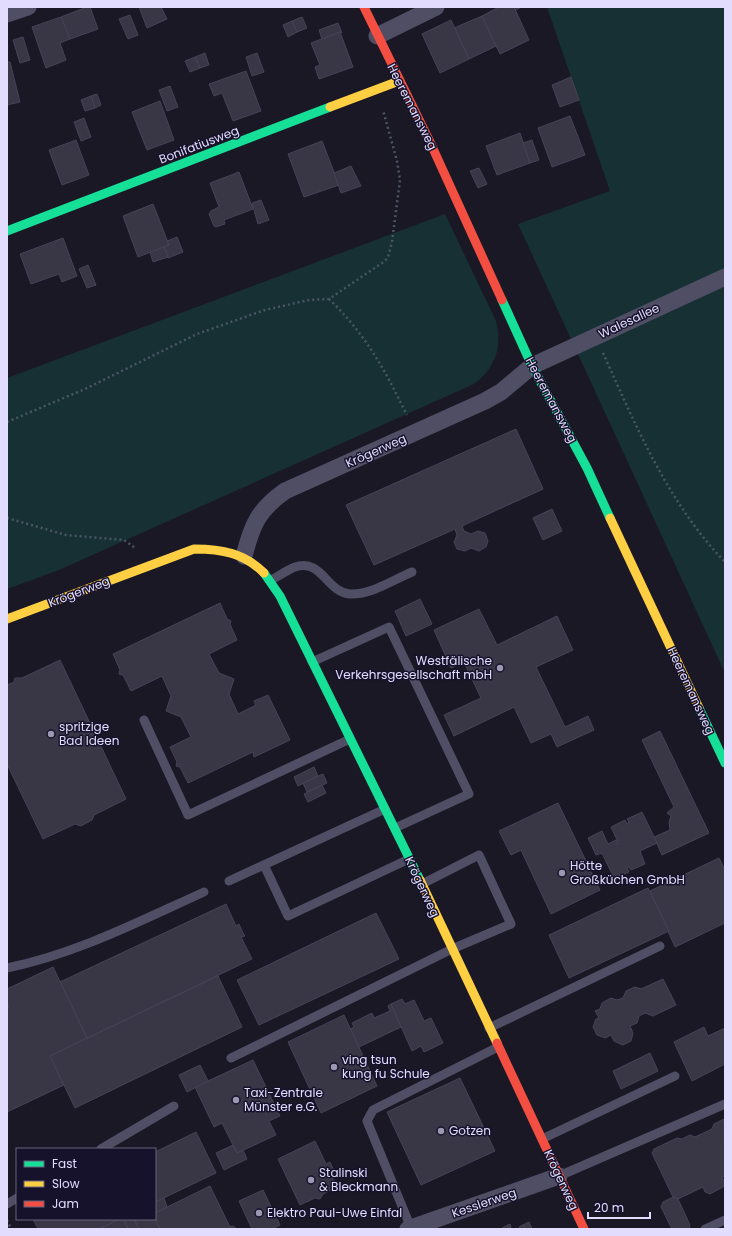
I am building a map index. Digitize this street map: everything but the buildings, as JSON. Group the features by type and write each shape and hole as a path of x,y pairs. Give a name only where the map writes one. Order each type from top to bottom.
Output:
{"street":[{"path":"7,14 28,7"},
{"name":"Heeremansweg","path":"364,7 399,81 434,148 532,366 587,468 725,763"},
{"path":"377,36 436,7"},
{"name":"Bonifatiusweg","path":"7,231 399,81"},
{"name":"Walesallee","path":"532,366 725,277"},
{"name":"Krögerweg","path":"244,556 255,520 273,499 285,491 418,432 501,392 532,366"},
{"name":"Krögerweg","path":"7,619 152,564 194,550 211,548 228,550 244,556 259,567 271,580 395,828 584,1229"},
{"name":"Kesslerweg","path":"410,1228 559,1176"}],"lane":[{"path":"271,580 296,567 308,565 319,570 336,588 349,594 366,592 412,572"},
{"path":"312,662 389,627 469,794 395,828"},
{"path":"144,720 188,814 350,739"},
{"path":"229,881 385,809"},
{"path":"231,1058 452,949 511,924 480,855 422,884"},
{"path":"264,865 288,916 409,859"},
{"path":"7,968 65,952 204,892"},
{"path":"489,1028 660,946"},
{"path":"410,1228 367,1121 373,1110 498,1047"},
{"path":"542,1139 675,1076"},
{"path":"559,1176 725,1104"},
{"path":"103,1148 174,1106"},
{"path":"7,1204 16,1199"},
{"path":"705,1229 725,1220"}],"path":[{"path":"7,422 85,389 197,334 271,308 309,300 329,299 385,261 390,252 400,180 390,133 375,91"},
{"path":"329,299 353,326 380,363 418,432"},
{"path":"596,337 649,453 679,503 714,551 725,562"},
{"path":"7,518 66,535 124,540 152,564"},
{"path":"7,1220 11,1229"}],"green space":[{"path":"547,7 725,7 725,673 518,224 610,191"},
{"path":"445,214 496,321 498,331 498,348 496,356 487,371 474,384 59,570 7,589 7,378"}],"traffic: fast":[{"path":"7,231 330,107"},
{"path":"502,300 532,366 587,468 610,518"},
{"path":"264,573 280,596 420,880"},
{"path":"699,708 725,763"}],"traffic: slow":[{"path":"330,107 399,81"},
{"path":"610,518 699,708"},
{"path":"7,619 194,549 223,551 232,554 249,561 264,573"},
{"path":"420,880 497,1043"}],"traffic: jam":[{"path":"364,7 430,142 502,300"},
{"path":"497,1043 584,1229"}],"place":[{"name":"Westfälische Verkehrsgesellschaft mbH","path":"500,668"},
{"name":"spritzige Bad Ideen","path":"51,734"},
{"name":"Hötte Großküchen GmbH","path":"562,873"},
{"name":"ving tsun kung fu Schule","path":"334,1067"},
{"name":"Taxi-Zentrale Münster e.G.","path":"236,1100"},
{"name":"Gotzen","path":"441,1131"},
{"name":"Stalinski & Bleckmann","path":"311,1180"},
{"name":"Elektro Paul-Uwe Einfal","path":"259,1213"}]}
